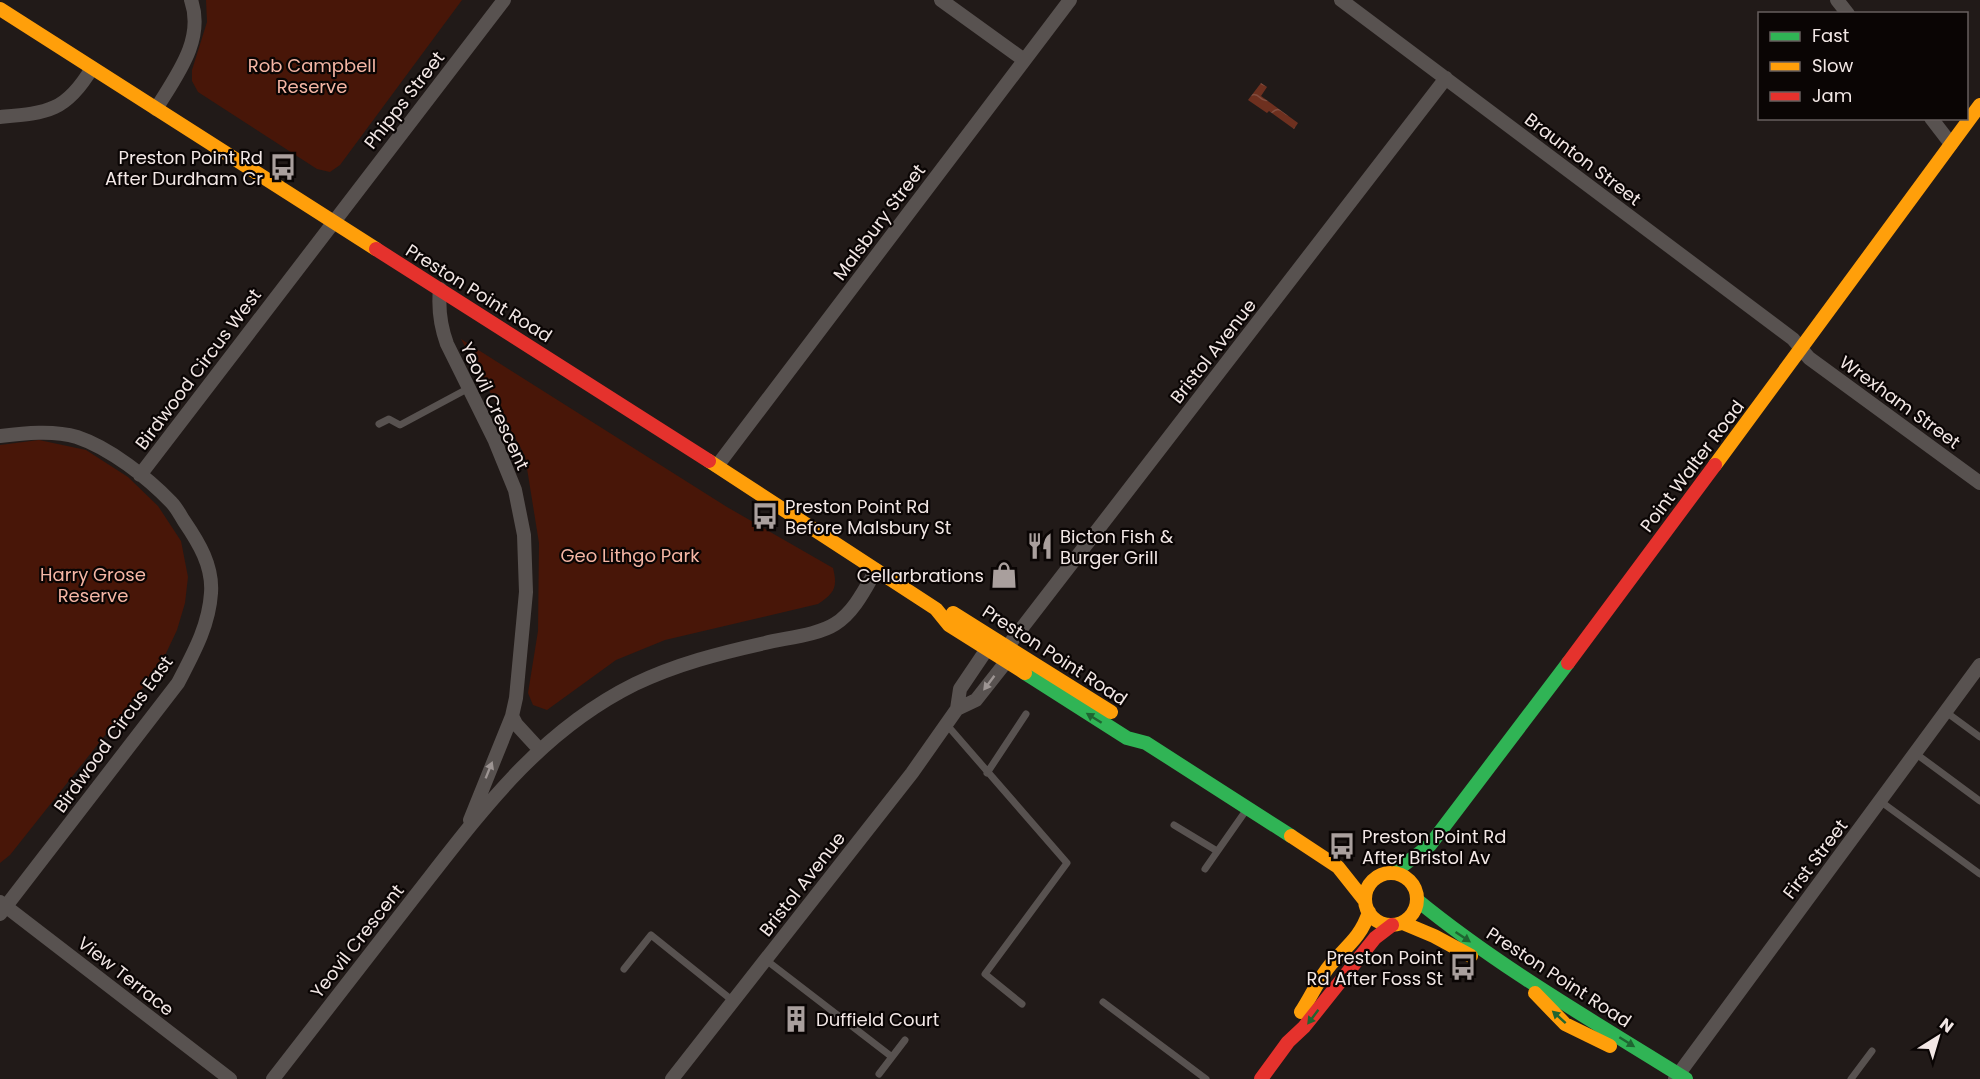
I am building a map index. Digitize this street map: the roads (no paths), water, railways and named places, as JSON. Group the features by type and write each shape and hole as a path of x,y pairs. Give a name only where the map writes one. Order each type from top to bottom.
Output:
{"main road":[{"name":"Preston Point Road","path":"0,9 717,466 936,609 949,625 987,650 1127,738 1146,743 1338,867 1367,906"},
{"name":"Point Walter Road","path":"1288,1041 1296,1019 1316,991 1325,972 1350,946 1366,921 1369,886 1430,845 1510,742 1980,105"},
{"name":"Preston Point Road","path":"936,609 957,614 1008,646 1135,728 1146,743"},
{"name":"Point Walter Road","path":"1261,1079 1288,1041 1304,1027 1375,938 1413,914 1416,894 1430,845"},
{"name":"Preston Point Road","path":"1338,867 1386,875"},
{"path":"1386,875 1406,878 1416,894"},
{"name":"Preston Point Road","path":"1416,894 1455,931 1680,1077"},
{"path":"1367,906 1378,922 1397,924"},
{"name":"Preston Point Road","path":"1397,924 1455,947 1536,993 1570,1027 1598,1037 1663,1079"}],"street":[{"path":"156,109 185,62 194,34 196,13 191,0"},
{"name":"Phipps Street","path":"333,222 504,0"},
{"path":"941,0 1024,60"},
{"name":"Malsbury Street","path":"717,466 1070,0"},
{"name":"Braunton Street","path":"1341,0 1793,339 1801,349"},
{"path":"1837,0 1846,12"},
{"path":"0,117 53,109 76,91 93,68"},
{"name":"Bristol Avenue","path":"957,709 976,700 1006,662 1008,646 1020,630 1446,78"},
{"path":"1933,120 1951,144"},
{"name":"Birdwood Circus West","path":"0,436 31,432 76,436 102,448 140,475 333,222"},
{"name":"Yeovil Crescent","path":"440,290 438,309 442,330 495,441 515,490 524,535 526,592 518,687 512,716 470,818 470,825"},
{"name":"Wrexham Street","path":"1801,349 1809,358 1980,483"},
{"name":"Birdwood Circus East","path":"2,908 178,683 206,623 211,591 208,562 173,503 140,475"},
{"name":"Yeovil Crescent","path":"273,1079 470,825 509,779 539,749 598,705 654,676 697,659 833,626 850,611 876,570"},
{"path":"987,650 1008,646"},
{"name":"Bristol Avenue","path":"672,1079 912,773 957,709 960,689 987,650"},
{"name":"First Street","path":"1680,1077 1980,666"},
{"path":"512,716 516,724 539,749"},
{"name":"View Terrace","path":"2,908 230,1079"}],"lane":[{"path":"379,424 389,419 400,425 469,388"},
{"path":"1946,712 1980,737"},
{"path":"987,773 1026,714"},
{"path":"946,724 1067,863 985,974 1022,1004"},
{"path":"1915,753 1980,801"},
{"path":"1880,801 1980,874"},
{"path":"1205,869 1247,809"},
{"path":"1173,825 1217,851"},
{"path":"624,969 651,935 733,1001"},
{"path":"765,960 892,1057"},
{"path":"1103,1002 1206,1079"},
{"path":"879,1074 905,1041"},
{"path":"1851,1079 1872,1051"}],"water":[{"path":"1261,83 1267,87 1261,96 1298,123 1294,129 1269,111 1267,113 1248,100"}],"place":[{"name":"Preston Point Rd After Durdham Cr","path":"283,167"},
{"name":"Preston Point Rd Before Malsbury St","path":"765,516"},
{"name":"Bicton Fish & Burger Grill","path":"1040,546"},
{"name":"Cellarbrations","path":"1004,575"},
{"name":"Preston Point Rd After Bristol Av","path":"1342,846"},
{"name":"Preston Point Rd After Foss St","path":"1463,967"},
{"name":"Duffield Court","path":"796,1019"}],"park label":[{"name":"Rob Campbell Reserve","path":"312,76"},
{"name":"Geo Lithgo Park","path":"630,555"},
{"name":"Harry Grose Reserve","path":"93,584"}]}
